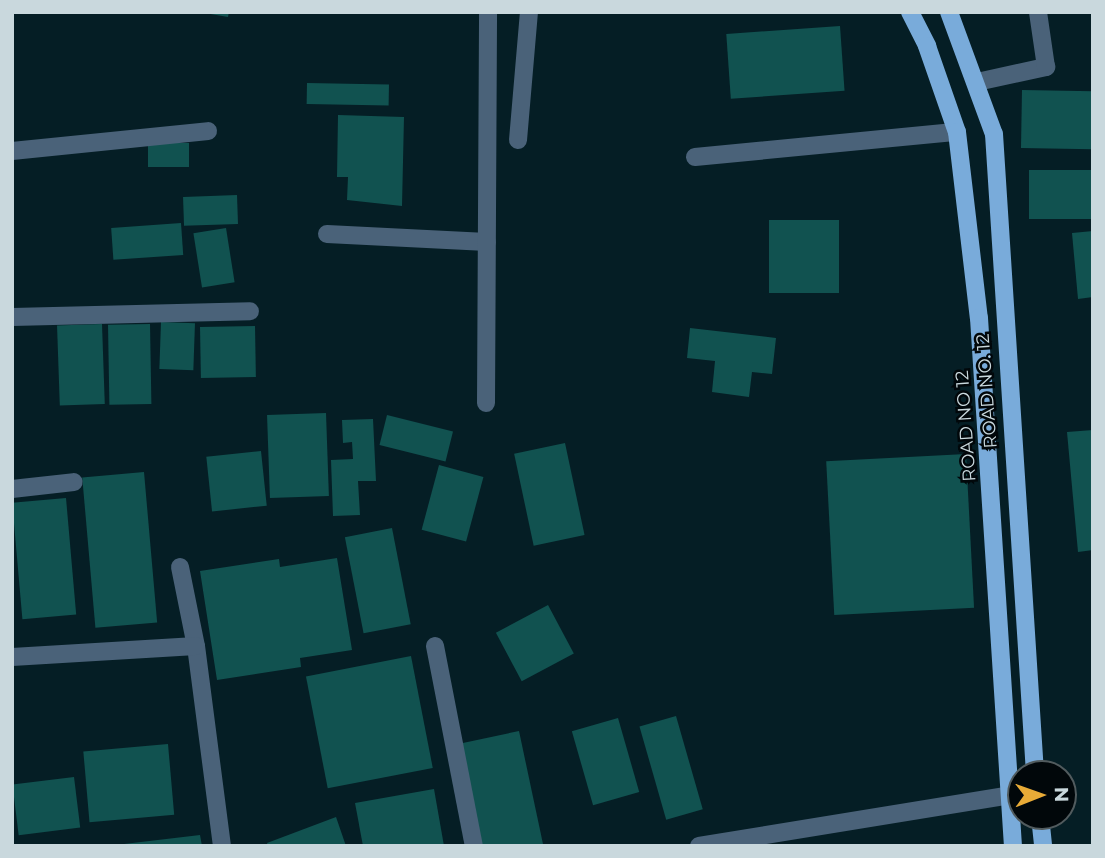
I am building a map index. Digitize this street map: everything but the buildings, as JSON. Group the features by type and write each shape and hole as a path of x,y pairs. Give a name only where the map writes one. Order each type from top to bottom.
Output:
{"main road":[{"name":"ROAD NO 12","path":"909,12 927,46 957,132 980,331 1012,760"},
{"name":"ROAD NO. 12","path":"949,12 995,134 1034,760"}],"street":[{"path":"486,403 488,12"},
{"path":"518,140 528,12"},
{"path":"977,82 1046,67 1038,12"},
{"path":"12,151 208,131"},
{"path":"695,157 957,132"},
{"path":"327,234 487,242"},
{"path":"12,317 250,311"},
{"path":"12,489 74,482"},
{"path":"180,567 196,646 222,846"},
{"path":"12,657 196,646"},
{"path":"435,646 474,846"},
{"path":"699,846 761,840 1007,795"}]}
